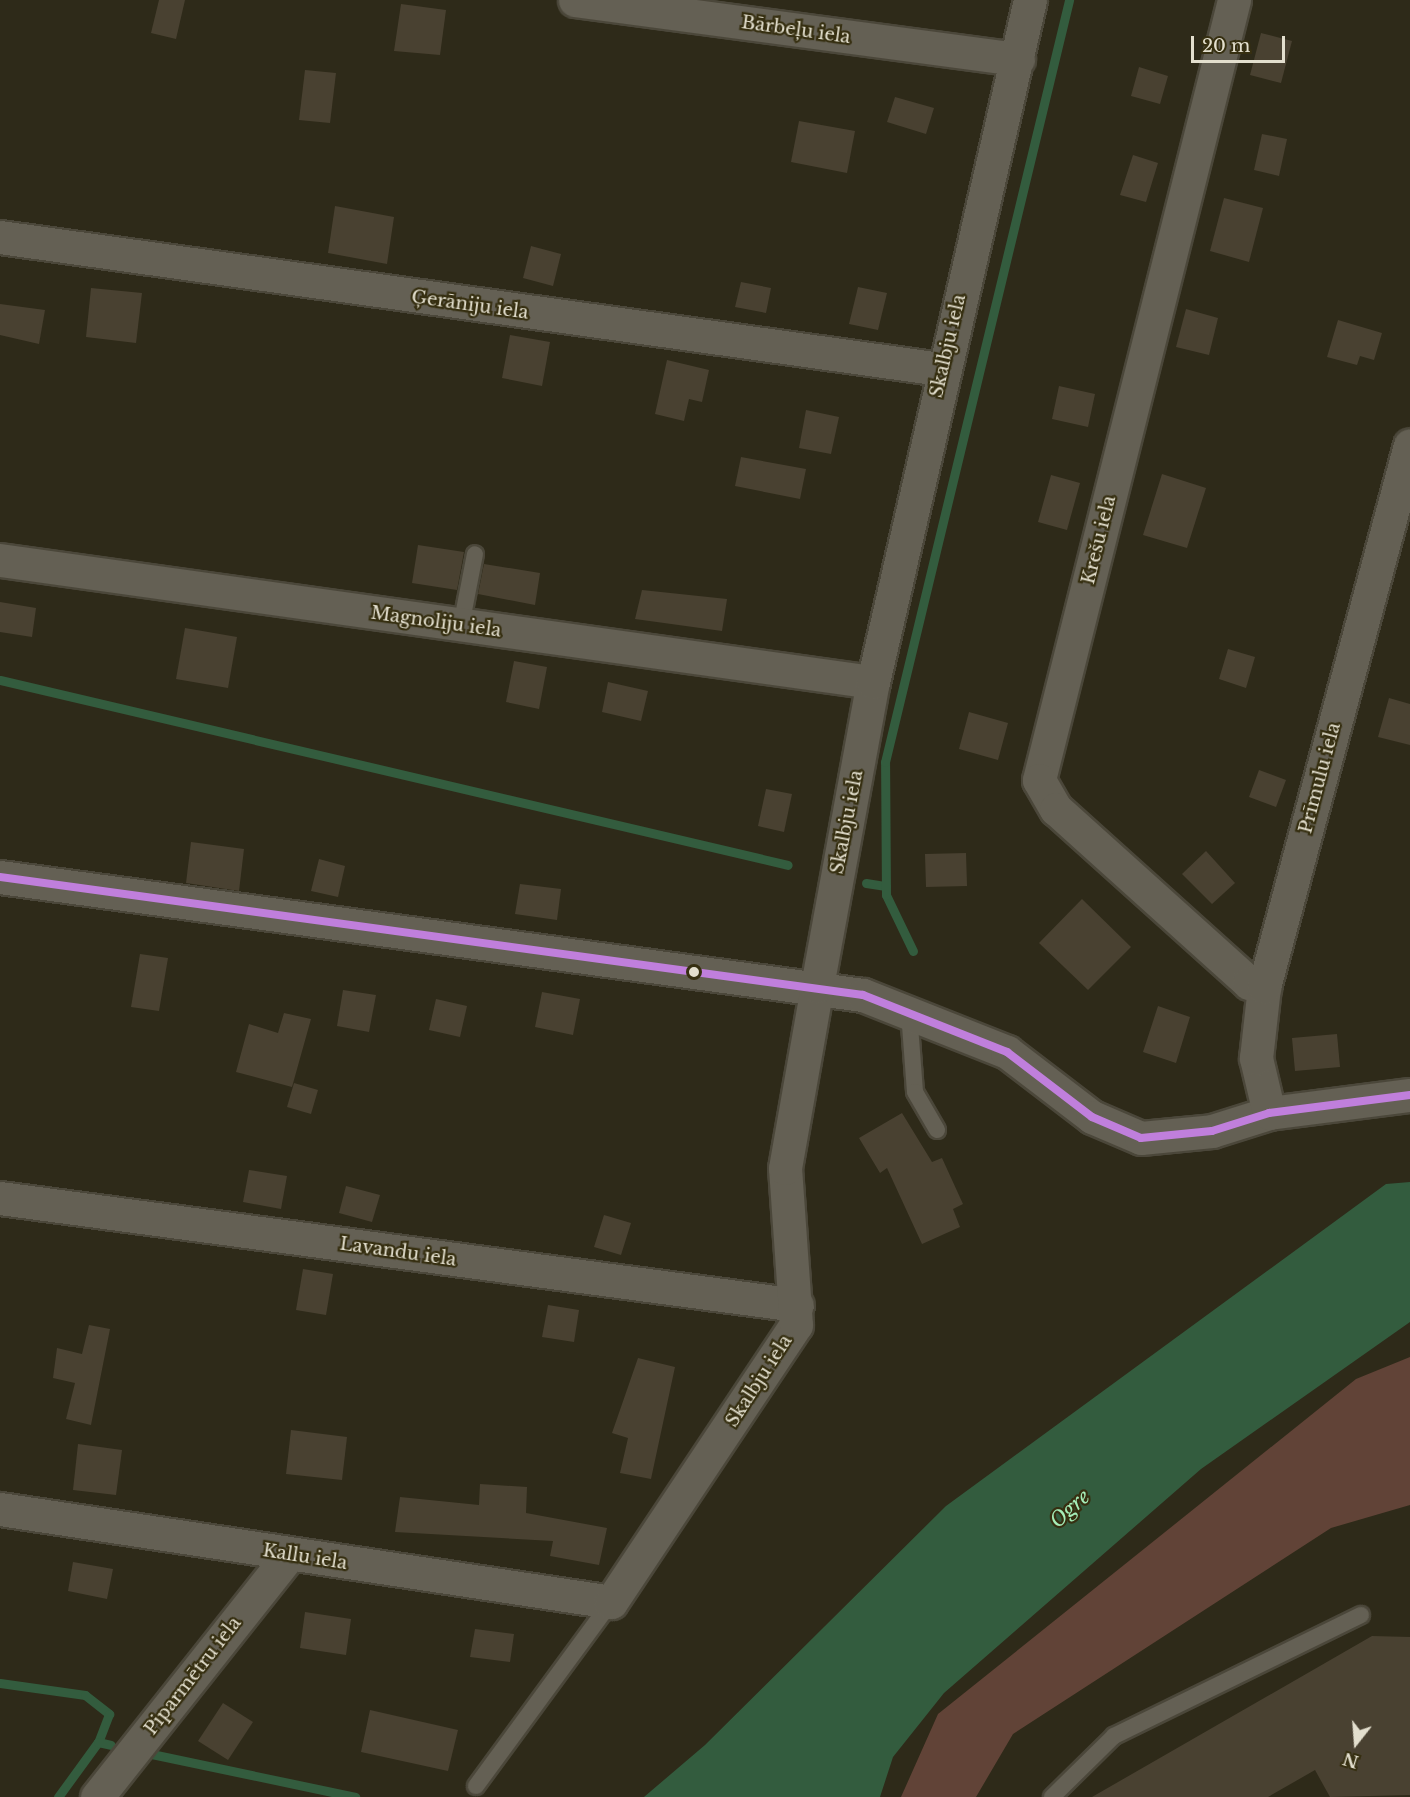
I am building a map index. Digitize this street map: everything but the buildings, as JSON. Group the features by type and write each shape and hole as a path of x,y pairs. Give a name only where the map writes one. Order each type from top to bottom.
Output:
{"street":[{"name":"Bārbeļu iela","path":"575,0 1018,59"},
{"name":"Skalbju iela","path":"611,1602 796,1325 797,1305 785,1168 816,986 873,682 941,369 1018,59 1030,0"},
{"name":"Krešu iela","path":"1234,0 1039,780 1056,809 1249,983 1264,987"},
{"name":"Ģerāniju iela","path":"0,237 941,369"},
{"name":"Prīmulu iela","path":"1269,1113 1256,1058 1264,987 1410,445"},
{"name":"Magnoliju iela","path":"0,560 873,682"},
{"path":"0,877 816,986 909,1012 1007,1052 1092,1117 1141,1138 1212,1131 1269,1113 1410,1095"},
{"name":"Lavandu iela","path":"0,1198 797,1305"},
{"name":"Kallu iela","path":"0,1509 289,1555 611,1602"},
{"name":"Piparmētru iela","path":"97,1797 289,1555"}],"lane":[{"path":"461,626 475,554"},
{"path":"909,1012 915,1092 937,1130"},
{"path":"476,1786 611,1602"},
{"path":"1052,1797 1114,1736 1360,1615"}],"shaded area":[{"path":"1410,1357 1410,1505 1331,1528 1013,1734 976,1797 901,1797 938,1714 1356,1379"}],"water":[{"name":"Ogre","path":"1410,1182 1410,1322 1201,1469 944,1693 893,1757 880,1797 644,1797 705,1745 946,1506 1386,1184"}],"waterway":[{"path":"913,951 886,895 885,762 1069,0"},
{"path":"0,680 788,865"},
{"path":"866,883 886,886"},
{"path":"0,1683 85,1695 109,1714 98,1742 58,1797"},
{"path":"98,1742 111,1745"},
{"path":"142,1752 355,1797"}],"transit line":[{"path":"0,877 863,995 1007,1052 1092,1117 1141,1138 1212,1131 1269,1113 1410,1095"}]}
